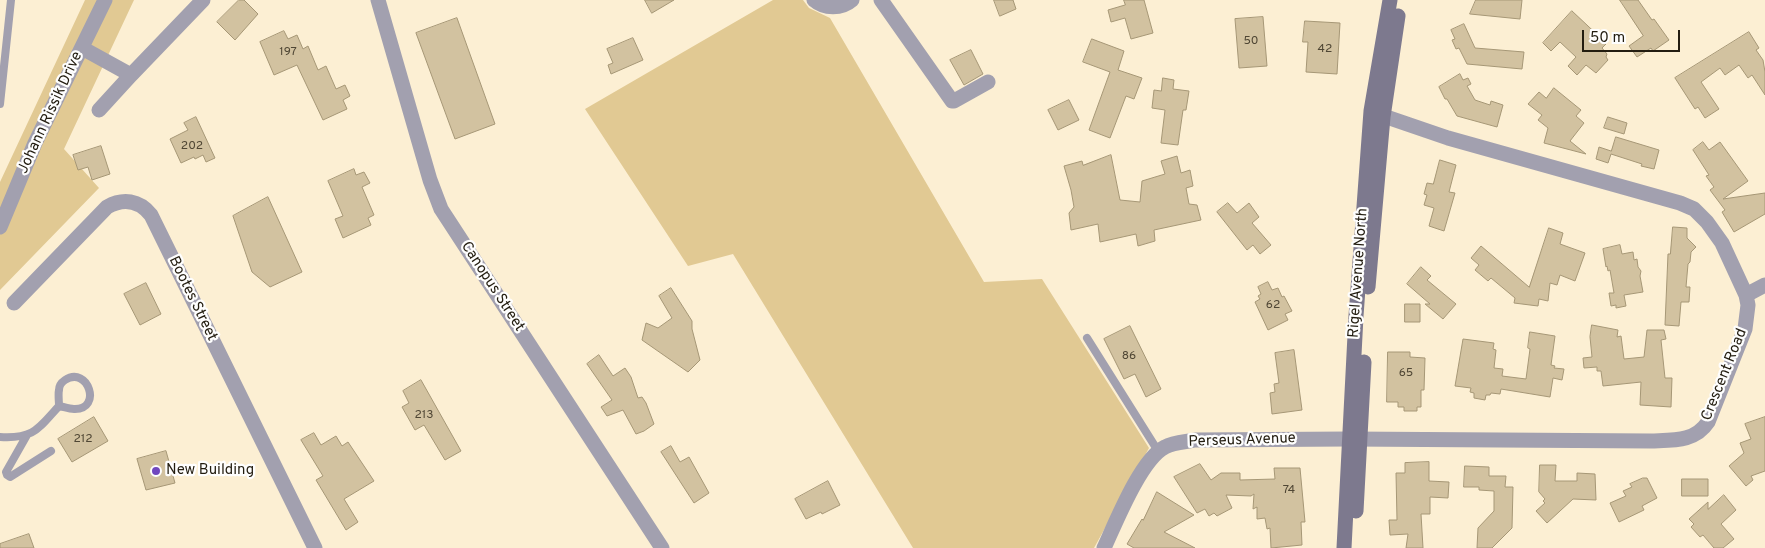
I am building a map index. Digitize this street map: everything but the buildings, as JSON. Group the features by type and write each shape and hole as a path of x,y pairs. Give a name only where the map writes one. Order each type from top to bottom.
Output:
{"main road":[{"name":"Rigel Avenue North","path":"1354,548 1356,316 1390,0"},
{"name":"Rigel Avenue North","path":"1377,114 1400,0"},
{"name":"Rigel Avenue North","path":"1344,548 1355,439"}],"street":[{"name":"Johann Rissik Drive","path":"0,227 35,143 105,0"},
{"path":"99,110 203,0"},
{"name":"Canopus Street","path":"378,0 430,180 441,209 662,548"},
{"path":"814,0 818,4 837,7 848,4 852,0"},
{"path":"881,0 952,100 954,101 988,82"},
{"path":"82,48 132,75"},
{"name":"Crescent Road","path":"1355,439 1651,441 1693,437 1708,422 1740,341 1747,317 1746,295 1722,242 1707,222 1694,209 1680,203 1448,138 1377,114"},
{"name":"Bootes Street","path":"14,303 107,207 125,201 141,205 151,215 315,548"},
{"path":"1746,295 1765,285"},
{"name":"Perseus Avenue","path":"1158,451 1167,445 1195,440 1355,439"},
{"path":"1104,548 1145,466 1158,451"}],"lane":[{"path":"0,104 11,0"},
{"path":"1087,338 1158,451"},
{"path":"0,437 16,438 27,435 37,429 59,406 59,389 62,383 67,378 81,378 86,383 91,396 90,402 76,409 59,406"},
{"path":"27,435 6,472 10,477 51,450"}],"shaded area":[{"path":"85,0 134,0 64,149 99,188 0,290 0,182"},
{"path":"773,0 803,0 809,8 830,18 984,282 1042,279 1149,448 1094,548 913,548 733,254 688,266 585,109"}],"place":[{"name":"New Building","path":"156,471"}]}
